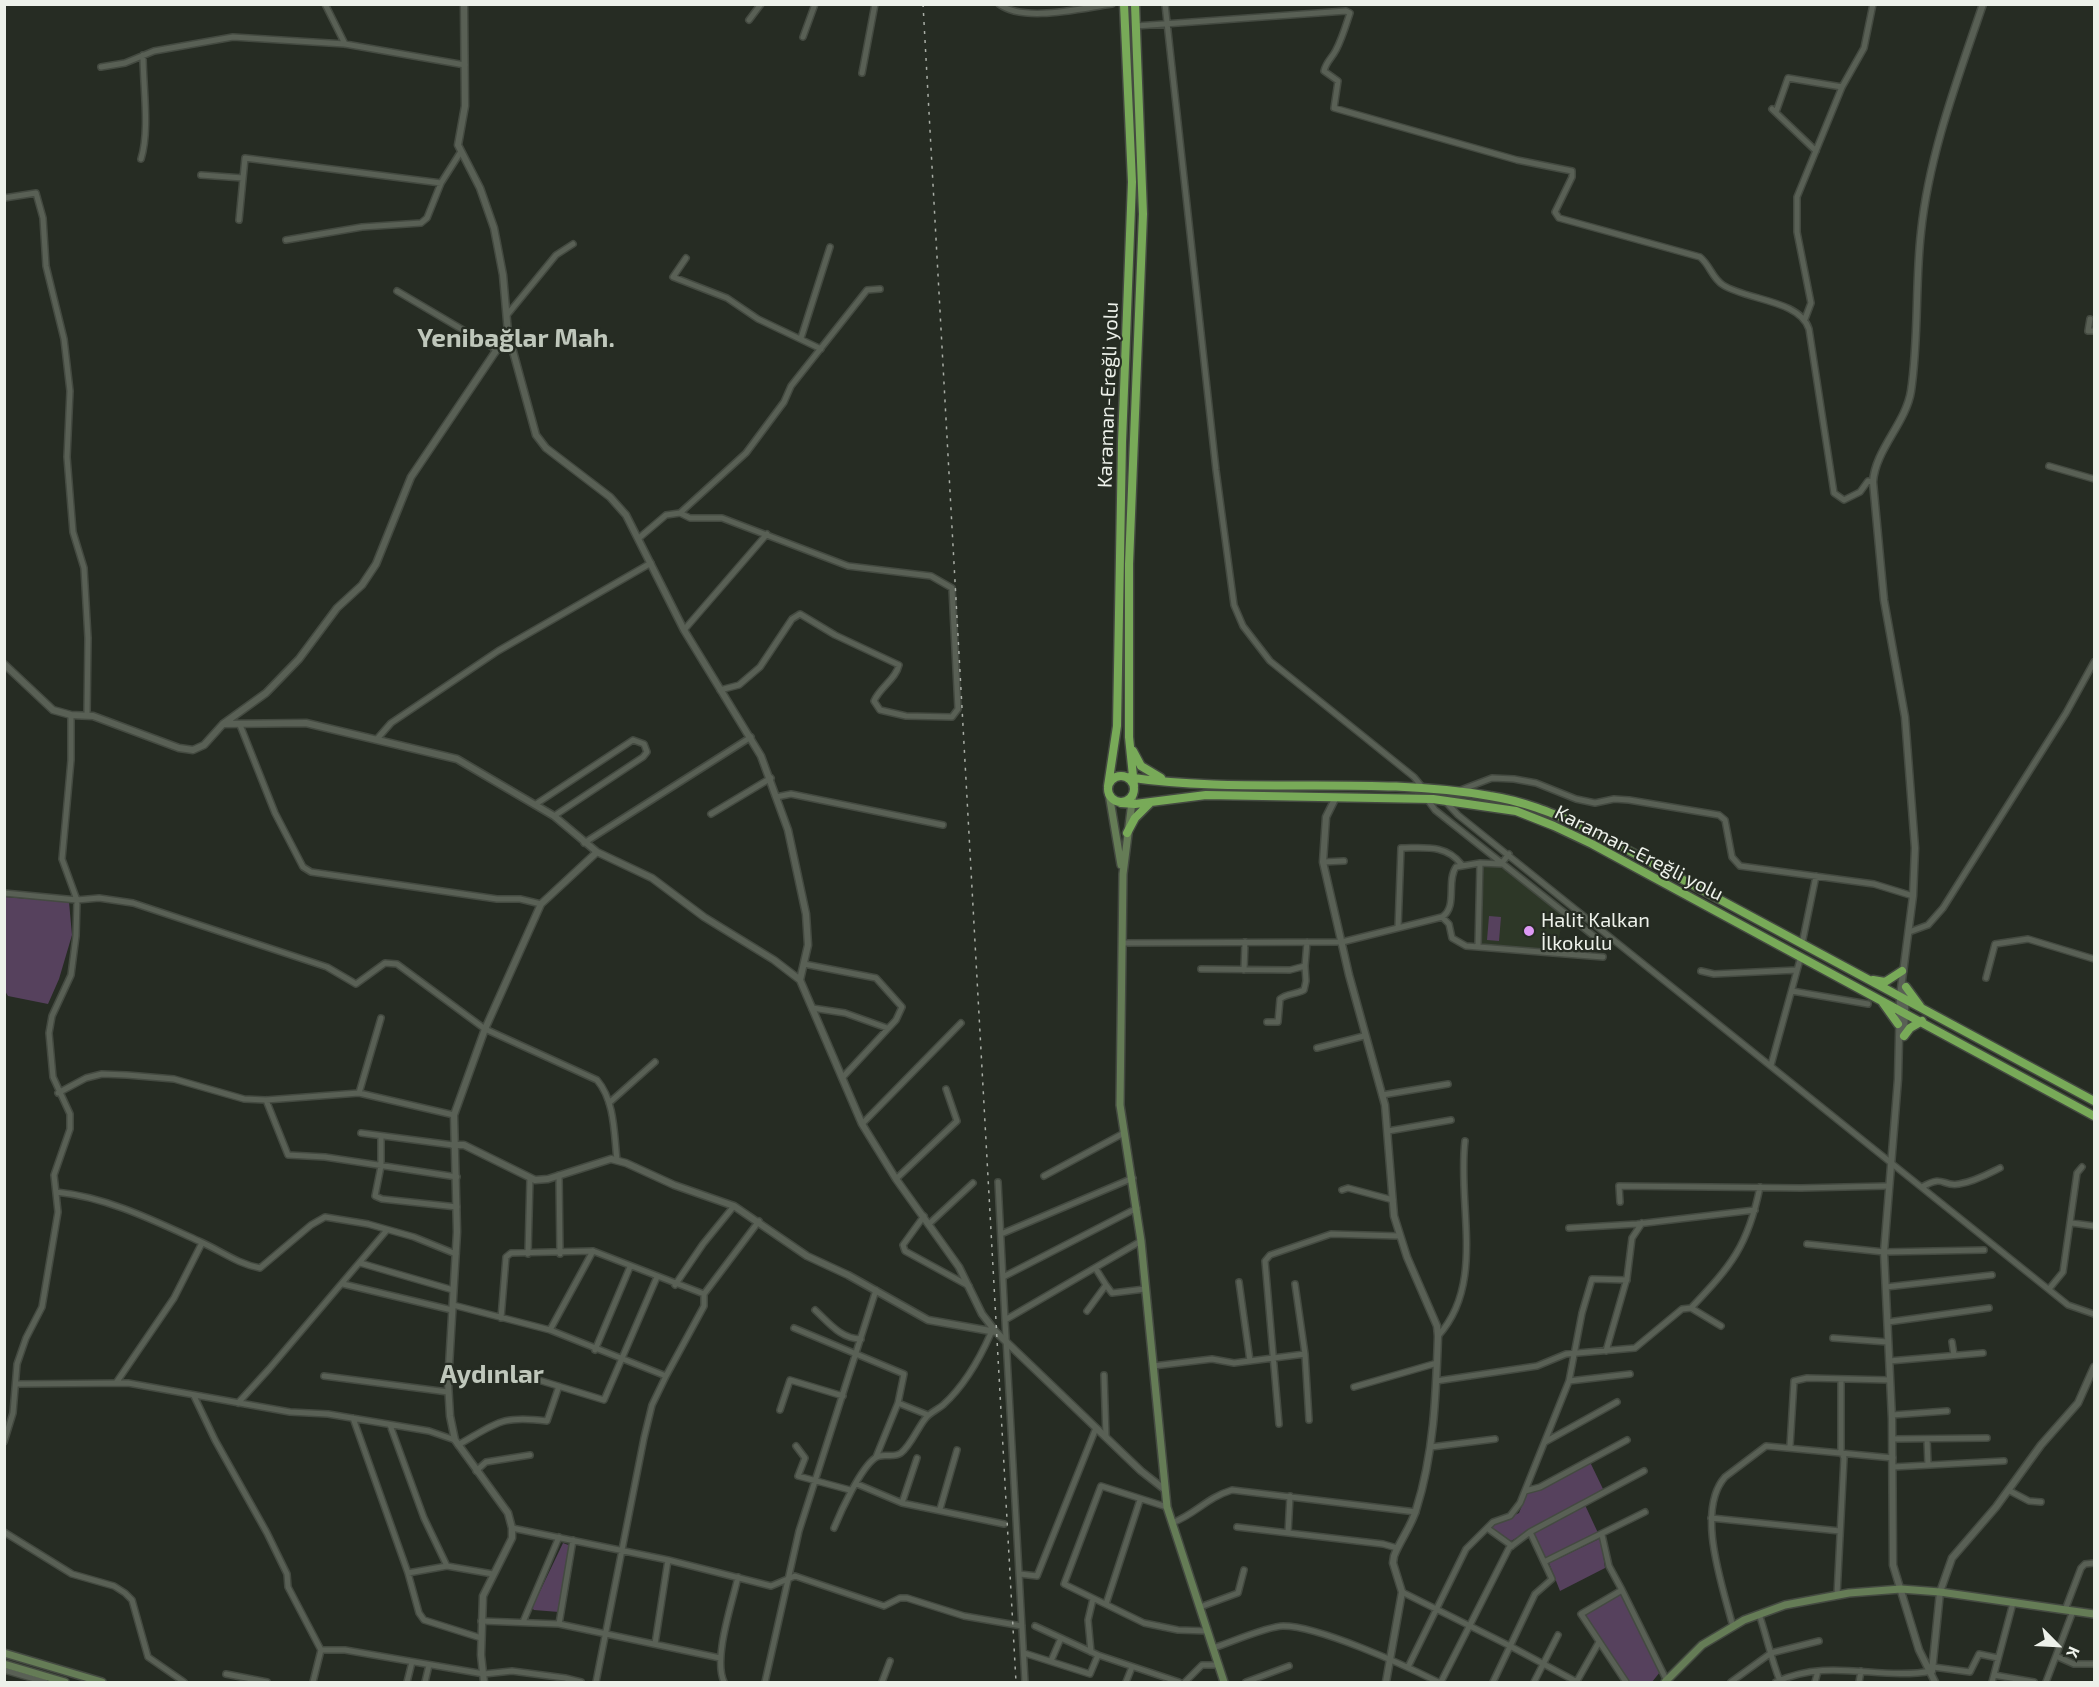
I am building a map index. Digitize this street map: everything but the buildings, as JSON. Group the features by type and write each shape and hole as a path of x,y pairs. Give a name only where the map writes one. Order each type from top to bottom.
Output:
{"highway":[{"name":"Karaman-Ereğli yolu","path":"1109,790 1117,726 1122,442 1132,194 1124,4"},
{"name":"Karaman-Ereğli yolu","path":"1132,784 1129,738 1133,442 1143,237 1135,4"},
{"path":"1129,738 1141,766 1150,774 1182,784"},
{"path":"1132,784 1128,801 1121,803 1114,800 1109,790 1115,778 1132,784 1182,784"},
{"name":"Karaman-Ereğli yolu","path":"1182,784 1423,788 1492,796 1539,808 1585,827 2094,1101"},
{"name":"Karaman-Ereğli yolu","path":"1121,803 1131,804 1206,795 1336,797 1444,800 1516,811 1554,825 1902,1010 2094,1116"},
{"path":"1127,833 1140,810 1149,803 1161,799"},
{"path":"1868,980 1885,982 1902,971"},
{"path":"1906,987 1924,1011"},
{"path":"1876,996 1898,1024"},
{"path":"1902,1040 1910,1028 1922,1021"}],"main road":[{"path":"1132,784 1123,874 1120,1105 1134,1178 1167,1507 1224,1683"},
{"path":"1109,790 1123,874"},
{"path":"1666,1682 1702,1645 1732,1627 1785,1605 1837,1595 1901,1589 1940,1592 2094,1614"},
{"path":"4,1653 102,1683"},
{"path":"4,1664 65,1683"}],"street":[{"path":"325,4 345,44"},
{"path":"464,4 465,106 458,145 488,206 502,275 508,333 536,435 546,448 610,497 626,515 684,630 751,737 771,778 788,830 806,914 808,945 800,980"},
{"path":"749,20 761,4"},
{"path":"803,37 815,4"},
{"path":"862,73 875,4"},
{"path":"999,4 1007,10 1029,14 1112,4"},
{"path":"1165,4 1217,481 1234,605 1243,626 1270,661 1414,777 1423,788"},
{"path":"1805,319 1811,303 1797,232 1797,197 1842,87 1864,48 1873,4"},
{"path":"1932,1669 1919,1650 1893,1565 1892,1415 1884,1252 1902,1040 1902,971 1913,896 1913,802 1905,717 1884,600 1873,482 1874,470 1896,429 1911,393 1921,230 1928,188 1955,87 1983,4"},
{"path":"1136,26 1346,11 1350,13 1340,42 1332,58 1325,64 1324,71 1338,81 1334,108 1517,160 1551,168 1566,168 1572,171 1572,177 1555,212 1559,218 1700,257 1707,263 1721,284 1795,311 1805,319 1809,329 1834,493 1844,500 1860,492 1869,481 1873,482"},
{"path":"101,66 125,63 143,55 233,37 345,44 465,65"},
{"path":"141,159 147,139 144,117 143,55"},
{"path":"1816,151 1774,111 1788,78 1842,87"},
{"path":"286,240 362,227 417,225 427,218 441,183 460,153"},
{"path":"239,220 245,158 441,183"},
{"path":"201,175 243,178"},
{"path":"4,198 36,193 43,218 46,266 64,339 70,391 67,457 73,532 84,568 87,715"},
{"path":"507,315 556,255 573,244"},
{"path":"801,338 830,247"},
{"path":"686,258 673,277 727,298 758,319 821,349"},
{"path":"639,538 666,515 680,513 746,453 784,402 791,386 867,290 880,289"},
{"path":"397,291 497,350"},
{"path":"2090,319 2088,331 2094,331"},
{"path":"4,664 53,710 71,715 87,715 122,724 179,748 194,750 204,745 223,724 266,693 299,659 337,608 362,585 376,564 411,477 508,333"},
{"path":"2049,466 2094,479"},
{"path":"680,513 690,518 722,518 848,566 931,576 952,588 958,709 952,717 906,716 879,710 874,701 879,691 898,673 899,665 835,635 800,614 792,619 760,667 739,685 720,690"},
{"path":"684,630 767,534"},
{"path":"377,739 391,723 498,651 651,563"},
{"path":"1909,932 1928,925 1943,908 2066,713 2094,662"},
{"path":"4,1442 14,1413 17,1364 26,1338 42,1307 58,1212 54,1175 70,1129 70,1114 58,1093 53,1077 49,1033 52,1016 71,975 76,936 77,900 62,859 71,760 71,715"},
{"path":"223,724 306,723 457,759 536,804 597,852 652,878 704,917 774,960 800,980 862,1124 897,1179 930,1223 969,1286 994,1333"},
{"path":"240,725 275,813 303,867 311,872 497,899 520,899 541,904"},
{"path":"584,843 751,737"},
{"path":"536,804 633,740 644,744 646,752 643,757 554,816"},
{"path":"711,814 771,778"},
{"path":"1456,791 1492,778 1514,779 1536,783 1576,799 1595,803 1614,799 1629,800 1719,816 1725,820 1732,857 1740,866 1874,884 1913,896"},
{"path":"776,797 791,794 943,825"},
{"path":"1336,797 1326,817 1323,861 1364,1036 1382,1095 1399,1236 1437,1326 1438,1336 1431,1448 1416,1512 1397,1548 1393,1563 1402,1592 1386,1683"},
{"path":"1427,799 1435,810 1600,941"},
{"path":"1444,800 1458,815 2068,1305 2094,1314"},
{"path":"1398,928 1401,848 1437,848 1453,853 1461,864"},
{"path":"484,1683 481,1638 483,1596 512,1538 512,1528 508,1513 499,1498 456,1443 448,1392 456,1254 457,1177 453,1145 454,1115 484,1029 541,904 597,852"},
{"path":"1501,864 1509,854"},
{"path":"1323,861 1344,861"},
{"path":"1123,943 1342,942 1442,917 1450,909 1452,873 1461,864 1480,862 1501,864"},
{"path":"1478,947 1480,862"},
{"path":"1802,944 1816,876"},
{"path":"4,893 77,900 99,898 134,903 327,967 356,984 386,963 397,964 484,1029 587,1075 605,1089 617,1161"},
{"path":"1442,917 1449,924 1452,938 1457,944 1603,957"},
{"path":"1986,978 1995,944 2028,939 2094,959"},
{"path":"1244,970 1245,942"},
{"path":"1267,1022 1278,1022 1280,999 1285,995 1298,994 1304,990 1307,942"},
{"path":"1772,1065 1801,956"},
{"path":"804,964 876,978 902,1007 896,1020 842,1078"},
{"path":"1201,969 1290,970 1305,966"},
{"path":"1701,971 1714,974 1797,970"},
{"path":"1902,971 1906,987 1903,998"},
{"path":"1792,991 1868,1004"},
{"path":"812,1008 845,1013 887,1028"},
{"path":"1902,1010 1898,1024 1902,1040"},
{"path":"359,1093 381,1018"},
{"path":"862,1124 961,1023"},
{"path":"1317,1048 1364,1036"},
{"path":"609,1103 655,1062"},
{"path":"58,1093 86,1078 102,1074 174,1079 220,1094 266,1100 359,1093 454,1115"},
{"path":"1382,1095 1448,1084"},
{"path":"897,1179 957,1121 946,1089"},
{"path":"266,1100 288,1155 325,1157 457,1177"},
{"path":"1388,1131 1451,1120"},
{"path":"362,1133 464,1145 530,1178 548,1179 611,1159 734,1206 807,1256 876,1290 928,1320 970,1326 994,1333 1008,1342 1141,1471 1164,1489"},
{"path":"1044,1176 1124,1133"},
{"path":"381,1136 381,1166 375,1196 382,1199 457,1207"},
{"path":"1438,1336 1456,1313 1461,1298 1468,1236 1463,1158 1465,1141"},
{"path":"2049,1289 2063,1272 2072,1223 2077,1173 2082,1167"},
{"path":"1922,1187 1938,1179 1959,1184 1990,1175 2000,1168"},
{"path":"559,1175 560,1254"},
{"path":"528,1254 530,1178"},
{"path":"1001,1234 1134,1178"},
{"path":"998,1182 1025,1683"},
{"path":"930,1223 973,1183"},
{"path":"1620,1202 1619,1186 1888,1186"},
{"path":"1691,1308 1737,1256 1748,1237 1760,1187"},
{"path":"1342,1190 1348,1188 1393,1200"},
{"path":"56,1192 79,1194 126,1209 202,1243 245,1266 260,1268 311,1225 325,1217 414,1237 456,1254"},
{"path":"675,1285 703,1244 734,1206"},
{"path":"1003,1277 1137,1208"},
{"path":"1569,1228 1642,1223 1755,1210"},
{"path":"924,1216 907,1237 903,1245 905,1251 969,1286"},
{"path":"596,1683 652,1405 704,1306 704,1294 759,1221"},
{"path":"1606,1351 1627,1280 1632,1238 1642,1223"},
{"path":"2072,1223 2094,1226"},
{"path":"238,1402 343,1284 387,1230"},
{"path":"1280,1424 1265,1261 1270,1255 1331,1234 1399,1236"},
{"path":"1005,1320 1141,1241"},
{"path":"116,1383 174,1298 202,1243"},
{"path":"1807,1244 1884,1252 1984,1250"},
{"path":"550,1330 593,1251"},
{"path":"501,1318 506,1257 511,1253 560,1254 593,1251 675,1285 704,1294"},
{"path":"360,1263 453,1290"},
{"path":"595,1350 630,1267"},
{"path":"1096,1269 1112,1293 1145,1289"},
{"path":"1886,1287 1992,1275"},
{"path":"532,1378 604,1400 657,1277"},
{"path":"1408,1666 1466,1549 1486,1528 1510,1516 1525,1491 1569,1381 1582,1313 1592,1279 1627,1280"},
{"path":"1239,1282 1250,1361"},
{"path":"343,1284 550,1330 595,1350 666,1376"},
{"path":"1295,1284 1305,1354 1309,1420"},
{"path":"1087,1311 1106,1285"},
{"path":"765,1683 789,1577 815,1480 876,1290"},
{"path":"1436,1381 1537,1366 1556,1356 1635,1348 1682,1309 1691,1308 1721,1326"},
{"path":"1888,1322 1989,1308"},
{"path":"815,1310 840,1333 850,1339 861,1339"},
{"path":"794,1328 904,1374 898,1403 876,1457 850,1490 834,1528"},
{"path":"876,1457 894,1457 903,1452 928,1415 943,1405 994,1333"},
{"path":"1833,1338 1888,1342"},
{"path":"1952,1342 1954,1355"},
{"path":"1889,1361 1983,1353"},
{"path":"1153,1366 1212,1359 1234,1363 1305,1354"},
{"path":"1354,1387 1437,1363"},
{"path":"1935,1683 1932,1669 1940,1592 1952,1558 2008,1490 2041,1445 2078,1403 2094,1367"},
{"path":"1569,1381 1630,1374"},
{"path":"1104,1375 1106,1437"},
{"path":"324,1376 448,1392"},
{"path":"1790,1446 1794,1382 1807,1378 1890,1380"},
{"path":"1837,1595 1844,1458 1841,1451 1841,1378"},
{"path":"780,1410 790,1380 843,1396"},
{"path":"17,1384 116,1383 429,1431 456,1443"},
{"path":"456,1443 502,1420 515,1417 547,1421 559,1386"},
{"path":"194,1396 214,1440 267,1533 286,1574 288,1587 321,1650 313,1683"},
{"path":"1545,1442 1617,1402"},
{"path":"898,1403 928,1415"},
{"path":"1892,1415 1947,1411"},
{"path":"353,1418 408,1573 419,1613 424,1620 481,1638"},
{"path":"390,1425 424,1518 447,1566"},
{"path":"1020,1574 1037,1576 1096,1428"},
{"path":"1892,1439 1987,1438"},
{"path":"1431,1448 1495,1439"},
{"path":"1927,1439 1928,1465"},
{"path":"1525,1491 1540,1487 1627,1440"},
{"path":"796,1446 805,1458 798,1476 850,1490"},
{"path":"1732,1627 1711,1532 1716,1491 1725,1477 1760,1448 1790,1446 1893,1458"},
{"path":"940,1509 957,1450"},
{"path":"476,1471 486,1462 530,1455"},
{"path":"902,1503 917,1458"},
{"path":"1893,1467 2004,1461"},
{"path":"1213,1648 1282,1626 1318,1634 1390,1659 1439,1683 1512,1546 1530,1532 1644,1471"},
{"path":"857,1484 902,1503 1004,1524"},
{"path":"1167,1507 1101,1486 1064,1584 1144,1623 1178,1630 1208,1631"},
{"path":"1172,1523 1190,1516 1214,1495 1232,1490 1416,1512"},
{"path":"2008,1490 2029,1501 2041,1502"},
{"path":"1288,1533 1290,1496"},
{"path":"1106,1604 1140,1500"},
{"path":"1544,1562 1645,1512"},
{"path":"1711,1518 1840,1531"},
{"path":"1238,1527 1383,1544 1397,1548"},
{"path":"512,1528 668,1560 771,1586 780,1584 789,1577 802,1578 884,1606 900,1598 907,1598 964,1616 1022,1626"},
{"path":"1486,1528 1512,1546"},
{"path":"4,1532 72,1574 114,1586 125,1593 132,1600 148,1657 184,1683"},
{"path":"1492,1683 1535,1594 1552,1579 1530,1532"},
{"path":"1602,1535 1608,1566 1666,1682"},
{"path":"523,1622 559,1537"},
{"path":"559,1624 573,1540"},
{"path":"656,1644 668,1560"},
{"path":"2046,1683 2081,1568 2085,1564 2094,1563"},
{"path":"408,1573 447,1566 493,1574"},
{"path":"1200,1607 1238,1593 1244,1570"},
{"path":"724,1683 719,1672 720,1658 738,1577"},
{"path":"1622,1590 1581,1614 1626,1683"},
{"path":"1402,1592 1544,1663 1577,1682 1599,1642"},
{"path":"1091,1652 1088,1620 1093,1599"},
{"path":"1992,1683 2013,1603"},
{"path":"1760,1614 1778,1682 1818,1671 1861,1671 1909,1676 1932,1669 1970,1672 1979,1654 1998,1658"},
{"path":"481,1621 559,1624 720,1658"},
{"path":"1035,1626 1098,1655 1179,1683"},
{"path":"1534,1683 1558,1635"},
{"path":"1051,1661 1061,1638"},
{"path":"1731,1683 1771,1653 1819,1641"},
{"path":"321,1650 345,1650 484,1674 512,1671 565,1678 581,1683"},
{"path":"1024,1653 1090,1674"},
{"path":"1087,1683 1098,1655"},
{"path":"2056,1656 2074,1664 2094,1664"},
{"path":"882,1683 890,1661"},
{"path":"407,1683 412,1662"},
{"path":"425,1683 429,1665"},
{"path":"1185,1683 1202,1665 1218,1665"},
{"path":"1246,1683 1289,1666"},
{"path":"1126,1683 1132,1667"},
{"path":"4,1670 45,1683"},
{"path":"1815,1683 1818,1671"},
{"path":"1859,1683 1861,1671"},
{"path":"226,1674 267,1683"},
{"path":"1994,1675 2034,1683"}],"shaded area":[{"path":"1484,865 1499,866 1563,914 1557,951 1481,945"},
{"path":"4,897 69,902 72,935 59,979 48,1004 8,996 5,991"},
{"path":"1489,916 1501,917 1499,941 1487,940"},
{"path":"1590,1462 1603,1489 1511,1541 1492,1528 1493,1525 1519,1513 1527,1493"},
{"path":"1585,1505 1598,1533 1546,1559 1534,1533"},
{"path":"1601,1538 1605,1568 1560,1591 1549,1563"},
{"path":"563,1543 571,1546 559,1612 534,1610 532,1608"},
{"path":"1619,1594 1624,1597 1660,1672 1652,1682 1629,1682 1585,1614"}],"railway":[{"path":"923,4 1016,1682"}],"place":[{"name":"Halit Kalkan İlkokulu","path":"1529,931"}],"district":[{"name":"Yenibağlar Mah.","path":"516,338"},
{"name":"Aydınlar","path":"492,1374"}]}
